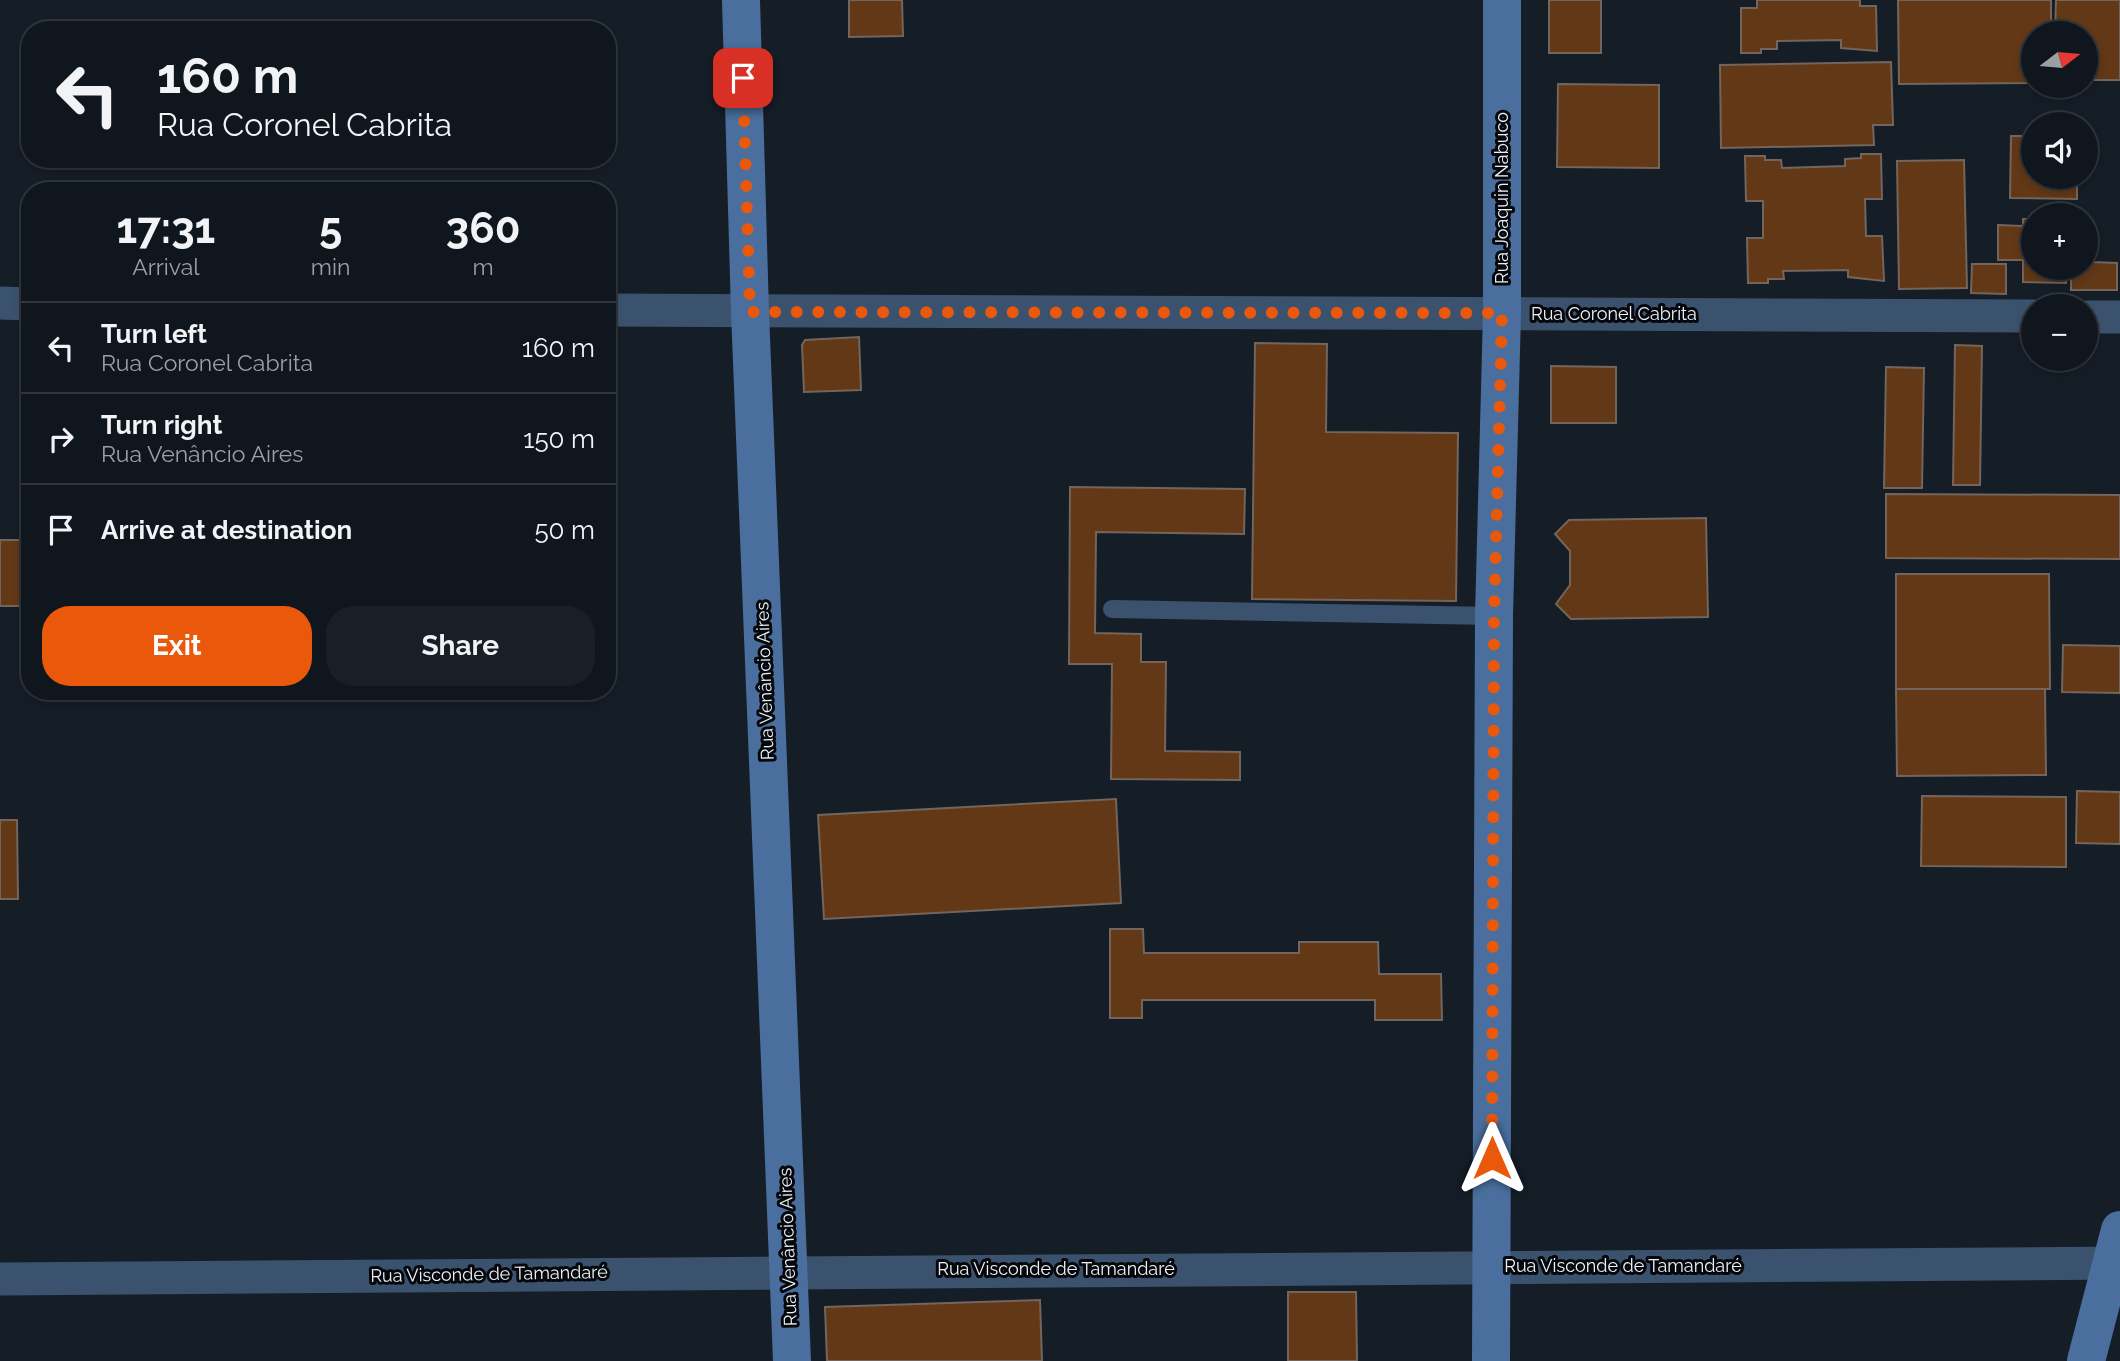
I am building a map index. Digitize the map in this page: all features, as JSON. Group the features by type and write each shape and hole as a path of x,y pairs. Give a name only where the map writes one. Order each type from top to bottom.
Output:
{"street":[{"name":"Rua Venâncio Aires","path":"741,0 750,312 792,1361"},
{"name":"Rua Joaquin Nabuco","path":"1491,1361 1494,616 1502,313 1502,0"},
{"path":"0,303 21,304"},
{"name":"Rua Coronel Cabrita","path":"616,310 2021,316"},
{"path":"2098,317 2120,317"},
{"path":"2086,1361 2117,1251"},
{"name":"Rua Visconde de Tamandaré","path":"0,1279 1491,1266 2117,1251"}],"lane":[{"path":"1112,609 1494,616"}],"building":[{"path":"849,0 902,0 903,36 849,37"},
{"path":"1549,0 1601,0 1601,53 1549,53"},
{"path":"1757,0 1860,0 1860,6 1876,6 1877,51 1841,48 1841,40 1777,41 1777,49 1761,49 1761,53 1741,53 1741,8 1757,8"},
{"path":"1898,0 2051,0 2051,21 2021,21 2021,83 1899,84"},
{"path":"2056,0 2120,0 2120,80 2098,80 2098,21 2055,21"},
{"path":"1891,62 1893,125 1873,125 1874,145 1721,148 1720,65"},
{"path":"1558,84 1659,85 1659,168 1557,167"},
{"path":"2011,136 2021,136 2021,189 2077,189 2077,199 2010,198"},
{"path":"1861,154 1881,154 1882,199 1865,199 1866,236 1882,236 1884,281 1848,277 1848,270 1783,271 1784,279 1768,279 1768,283 1748,283 1747,238 1763,238 1763,201 1746,201 1745,156 1765,156 1765,160 1781,160 1782,168 1845,166 1845,159 1861,158"},
{"path":"1964,160 1967,288 1899,289 1897,161"},
{"path":"1998,225 2021,226 2021,260 1998,260"},
{"path":"2098,262 2117,263 2117,290 2071,290 2071,280 2098,280"},
{"path":"1972,264 2006,264 2006,294 1971,293"},
{"path":"2023,280 2066,280 2066,283"},
{"path":"859,337 861,390 804,392 802,345 805,340"},
{"path":"1255,343 1327,344 1326,432 1458,433 1456,601 1252,599"},
{"path":"1955,345 1982,346 1980,485 1953,485"},
{"path":"1551,366 1616,367 1616,423 1551,423"},
{"path":"1886,367 1924,368 1922,488 1884,488"},
{"path":"1070,487 1245,489 1244,534 1096,532 1095,633 1141,634 1141,662 1166,662 1165,751 1240,752 1240,780 1111,779 1112,664 1069,664"},
{"path":"1886,494 2120,495 2120,559 1886,558"},
{"path":"1706,518 1708,617 1571,619 1556,604 1570,585 1570,551 1555,534 1569,520"},
{"path":"0,540 21,540 21,606 0,606"},
{"path":"1896,574 2049,574 2050,689 1896,689"},
{"path":"2063,645 2120,646 2120,693 2062,692"},
{"path":"1896,689 2045,689 2046,775 1897,776"},
{"path":"2077,791 2120,792 2120,844 2076,843"},
{"path":"1922,796 2066,797 2066,867 1921,866"},
{"path":"1116,799 1121,903 824,919 818,815"},
{"path":"0,820 17,820 18,899 0,899"},
{"path":"1110,929 1143,929 1144,953 1299,953 1299,942 1378,942 1379,974 1441,974 1442,1020 1375,1020 1375,1000 1142,1000 1142,1018 1110,1018"},
{"path":"1288,1292 1356,1292 1357,1361 1288,1361"},
{"path":"1040,1300 1042,1361 827,1361 825,1307"}],"route":[{"path":"743,78 750,312 1502,313 1494,616 1492,1158"}]}
